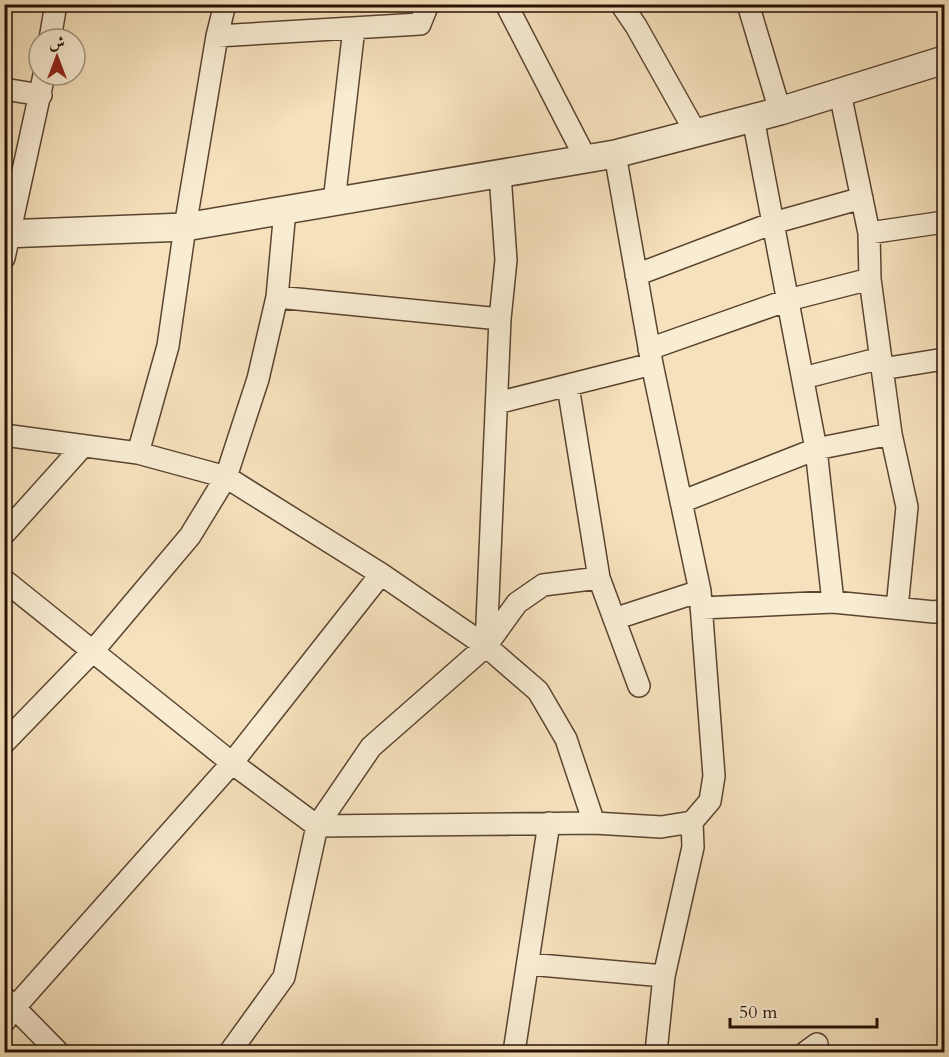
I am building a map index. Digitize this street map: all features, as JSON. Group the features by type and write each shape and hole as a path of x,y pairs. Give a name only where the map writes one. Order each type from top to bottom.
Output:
{"street":[{"path":"52,27 56,4"},
{"path":"138,453 168,346 185,227 217,36 225,4"},
{"path":"217,36 420,24 428,4"},
{"path":"621,4 636,26 696,133"},
{"path":"748,4 780,111"},
{"path":"512,6 586,159"},
{"path":"334,202 354,28"},
{"path":"43,87 6,242 185,227 615,154 780,111 945,60"},
{"path":"4,89 27,87"},
{"path":"840,93 869,233 870,279 881,363 891,434 907,507 897,608"},
{"path":"753,118 816,449 833,602"},
{"path":"4,580 232,763 317,826 594,823 661,827 692,822 710,801 714,776 701,600 650,357 615,154"},
{"path":"486,646 500,319 506,260 500,174"},
{"path":"636,275 773,223 862,198"},
{"path":"4,743 93,651 190,536 226,477 258,379 277,297 285,210"},
{"path":"869,233 945,222"},
{"path":"497,403 568,386 650,357 788,300 870,279"},
{"path":"277,297 500,319"},
{"path":"803,378 881,363 945,359"},
{"path":"568,386 599,578 639,686"},
{"path":"681,502 816,449 891,434"},
{"path":"4,435 138,453 226,477 381,574 486,646 538,691 566,739 594,823"},
{"path":"4,534 83,446"},
{"path":"58,1053 8,1009 232,763 381,574"},
{"path":"230,1053 284,977 317,826 371,747 486,646 517,603 543,585 599,578"},
{"path":"614,619 701,600 833,602 934,612 945,610"},
{"path":"656,1053 664,976 693,847 692,822"},
{"path":"514,1053 549,823"},
{"path":"528,963 664,976"}]}
